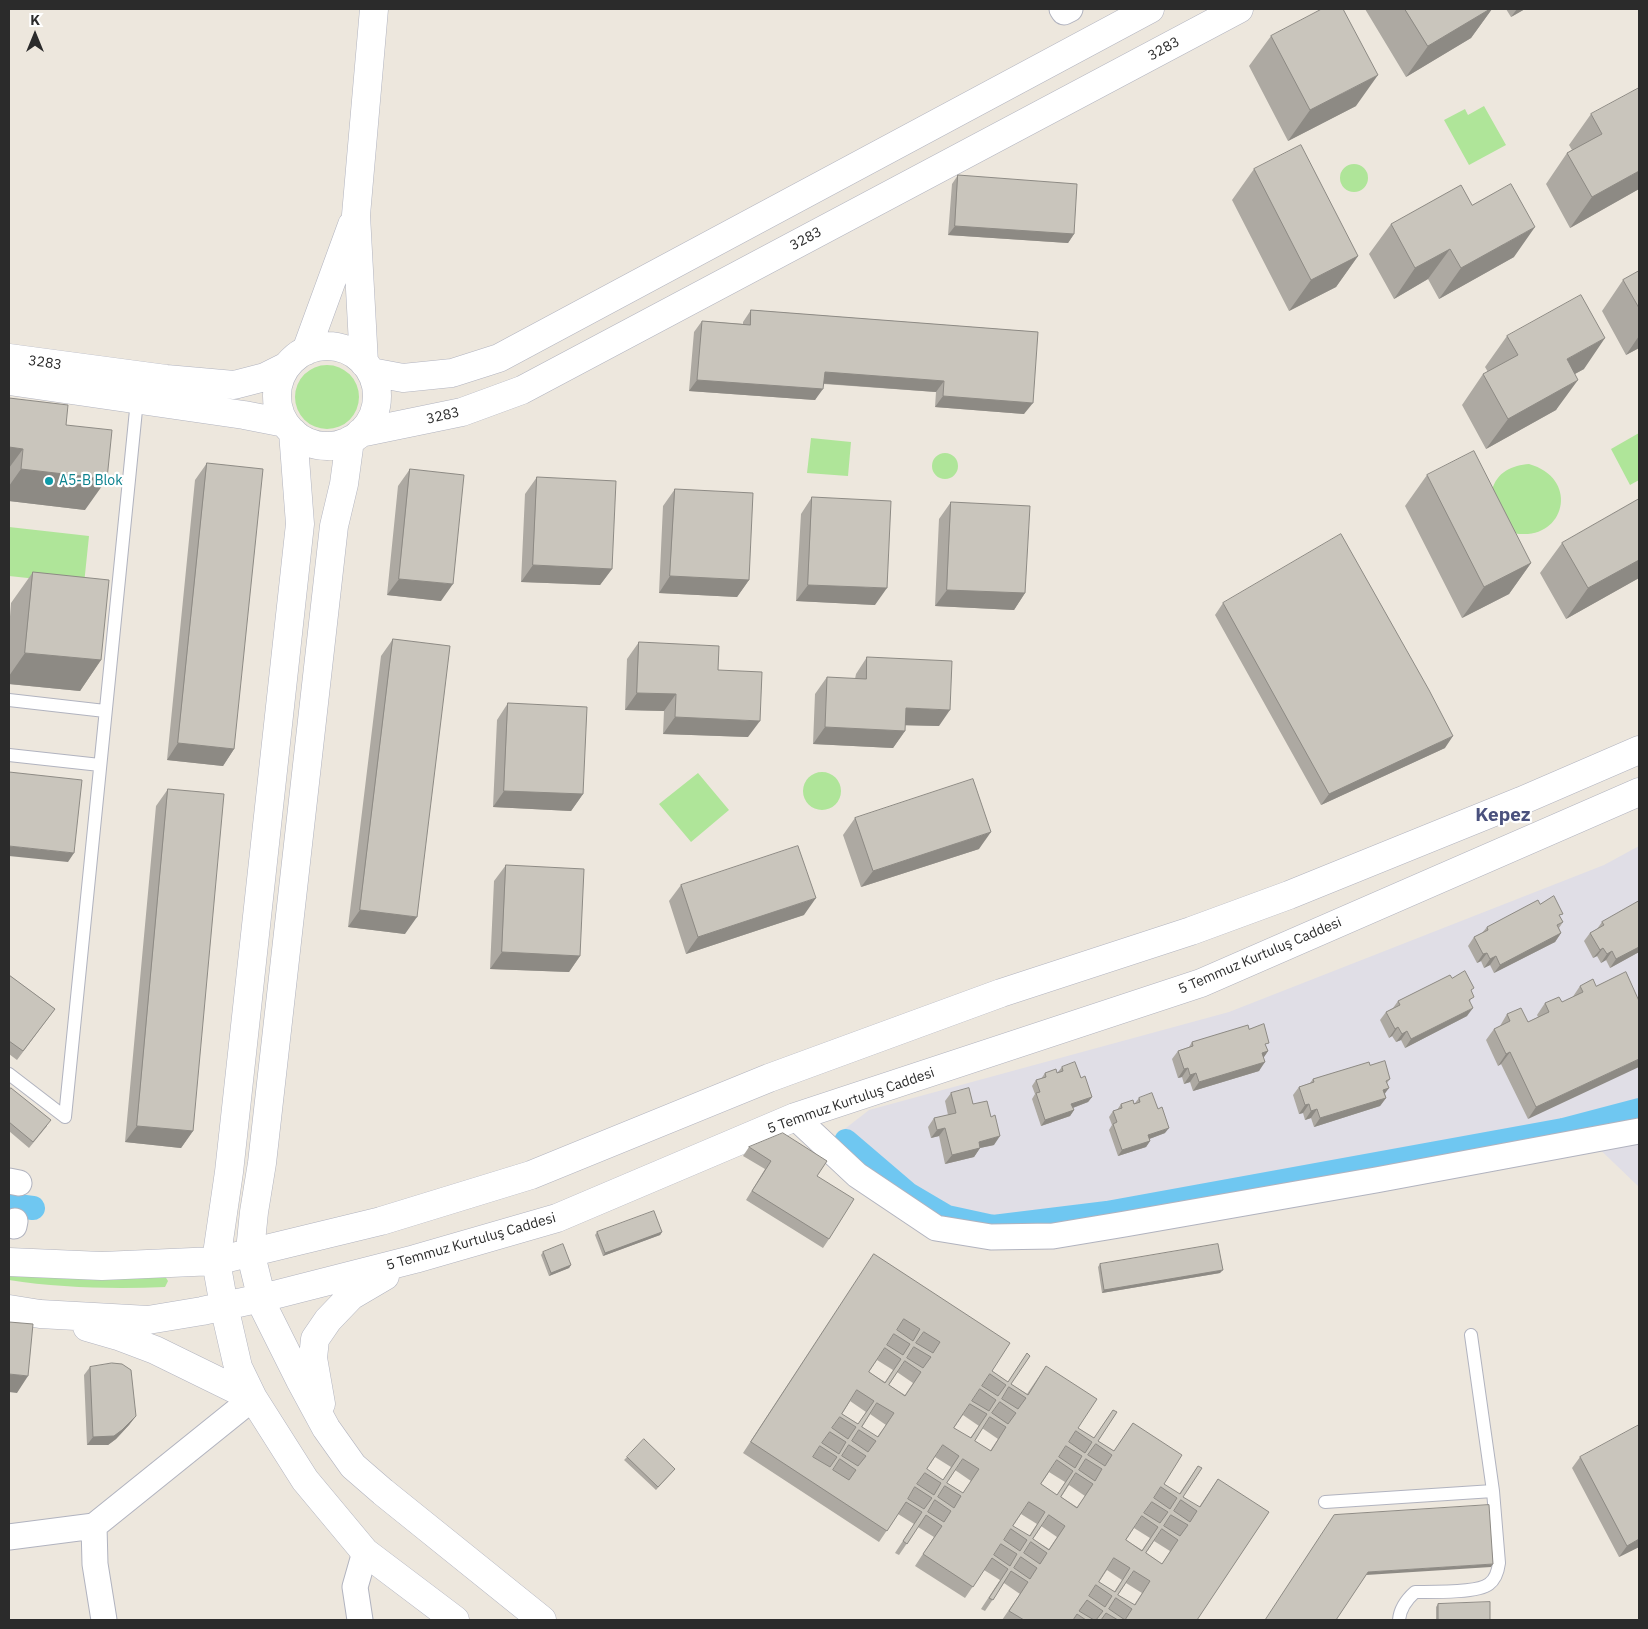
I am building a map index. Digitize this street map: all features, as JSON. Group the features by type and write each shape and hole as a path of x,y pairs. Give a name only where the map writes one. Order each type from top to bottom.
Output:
{"main road":[{"path":"368,367 356,215 374,9"},
{"path":"368,367 403,378 452,373 499,358 1150,9"},
{"name":"3283","path":"355,437 462,412 522,390 1239,9"},
{"path":"356,215 296,358 281,377 278,388 279,406 289,428 300,524 231,1152 216,1261 238,1368 253,1398 305,1480 365,1552 456,1620"},
{"path":"289,428 303,439 314,444 332,445 355,437 368,425 376,404 375,382 368,367 355,354 331,346 318,347 296,358"},
{"name":"3283","path":"9,358 166,379 234,385 265,377 296,358"},
{"name":"3283","path":"9,381 244,415 289,428"},
{"path":"355,437 334,526 264,1144 250,1251 264,1308 326,1428 353,1466 382,1492 542,1620"},
{"path":"9,1262 102,1266 216,1261 250,1251 381,1221 531,1175 769,1078 1001,993 1191,930 1289,895 1521,801 1639,750"},
{"name":"5 Temmuz Kurtuluş Caddesi","path":"9,1309 40,1314 148,1320 224,1306 415,1259 556,1218 796,1117 1201,983 1639,792"},
{"path":"326,1428 313,1358 315,1339 328,1320 351,1296 415,1259"},
{"path":"40,1314 118,1336 155,1350 253,1398"}],"street":[{"path":"1062,9 1064,12 1070,9"},
{"path":"796,1117 857,1175 936,1228 990,1237 1053,1236 1376,1180 1639,1131"},
{"path":"9,1537 94,1526 253,1398"},
{"path":"94,1526 95,1564 104,1620"},
{"path":"360,1620 355,1587 365,1552"}],"lane":[{"path":"9,1074 65,1117 137,400"},
{"path":"9,700 105,711"},
{"path":"9,755 100,765"},
{"path":"1399,1620 1407,1599 1415,1592 1481,1589 1494,1579 1499,1563 1493,1491 1471,1335"},
{"path":"1325,1502 1493,1491"}],"shaded area":[{"path":"1639,846 1639,1187 1588,1138 1392,1173 1039,1224 950,1221 837,1135 869,1110 1229,1012 1604,865"}],"green space":[{"path":"1484,106 1506,145 1469,165 1444,120 1465,109 1468,115"},
{"path":"1354,164 1364,168 1368,178 1364,188 1354,192 1344,188 1340,178 1344,168"},
{"path":"327,365 345,371 353,379 359,397 353,415 345,423 327,429 309,423 301,415 295,397 301,379 309,371"},
{"path":"1639,433 1639,480 1630,485 1611,449"},
{"path":"811,438 851,442 848,476 807,473"},
{"path":"945,453 954,457 958,466 954,475 945,479 936,475 932,466 936,457"},
{"path":"1529,464 1545,471 1555,481 1560,493 1561,505 1556,517 1548,526 1536,532 1517,534 1504,527 1492,502 1491,495 1494,484 1501,474 1511,468"},
{"path":"9,527 89,536 84,584 9,576"},
{"path":"822,772 836,777 841,791 836,805 822,810 808,805 803,791 808,777"},
{"path":"698,773 729,810 691,842 659,804"},
{"path":"9,1260 163,1273 168,1281 165,1287 126,1288 28,1283 9,1280"}],"building":[{"path":"1322,9 1343,9 1378,75 1310,110 1271,36"},
{"path":"1405,9 1490,9 1428,46"},
{"path":"1639,88 1639,171 1592,197 1567,153 1602,134 1591,114"},
{"path":"1301,145 1358,256 1311,280 1254,169"},
{"path":"958,175 1077,184 1074,234 955,226"},
{"path":"1511,184 1535,227 1461,268 1450,249 1415,268 1391,224 1461,185 1472,205"},
{"path":"1639,271 1639,308 1623,280"},
{"path":"1581,295 1605,338 1567,359 1578,380 1508,419 1483,374 1518,355 1507,336"},
{"path":"751,310 1038,332 1033,403 943,396 944,381 825,372 823,389 697,380 702,321 750,325"},
{"path":"9,398 68,405 66,425 112,430 107,479 21,469 23,449 9,447"},
{"path":"1474,451 1531,563 1484,587 1427,475"},
{"path":"207,463 263,469 234,749 178,743"},
{"path":"410,469 464,475 453,584 399,579"},
{"path":"537,477 616,481 612,569 533,565"},
{"path":"675,489 753,493 749,580 670,576"},
{"path":"812,497 891,501 887,588 808,585"},
{"path":"1639,499 1639,560 1588,588 1562,543"},
{"path":"951,502 1030,506 1025,593 947,590"},
{"path":"1341,534 1453,736 1329,794 1223,603"},
{"path":"33,572 109,580 101,660 25,653"},
{"path":"393,639 450,646 417,917 360,910"},
{"path":"639,642 719,646 718,670 762,672 760,721 675,717 676,694 637,693"},
{"path":"867,657 952,661 950,710 906,708 905,731 825,727 827,677 866,679"},
{"path":"508,703 587,707 583,794 504,791"},
{"path":"9,772 82,780 74,853 9,846"},
{"path":"973,779 991,832 873,871 855,818"},
{"path":"168,789 224,794 193,1131 137,1126"},
{"path":"798,846 816,898 698,937 681,885"},
{"path":"506,865 584,869 580,956 502,952"},
{"path":"1554,896 1563,914 1559,915 1563,922 1557,925 1561,933 1500,965 1496,956 1490,959 1487,953 1483,954 1474,937 1488,930 1487,927 1538,900 1540,904"},
{"path":"1639,901 1639,947 1616,959 1612,951 1607,954 1603,948 1600,950 1590,933 1604,925 1602,922"},
{"path":"1465,971 1474,988 1471,990 1474,997 1469,1000 1473,1008 1411,1039 1407,1031 1402,1034 1398,1027 1395,1029 1386,1012 1400,1005 1398,1001 1450,975 1452,978"},
{"path":"1626,972 1639,1001 1639,1059 1536,1107 1510,1052 1506,1054 1494,1029 1510,1021 1507,1014 1521,1008 1528,1022 1549,1012 1545,1003 1559,997 1562,1002 1583,992 1580,986 1593,979 1596,986"},
{"path":"9,975 55,1009 23,1051 9,1041"},
{"path":"1264,1024 1269,1043 1265,1044 1268,1051 1262,1053 1265,1062 1199,1082 1196,1073 1190,1075 1188,1068 1184,1069 1178,1051 1193,1046 1192,1042 1248,1025 1249,1029"},
{"path":"1385,1061 1390,1079 1386,1081 1389,1088 1383,1090 1386,1098 1320,1118 1317,1109 1311,1111 1309,1104 1305,1105 1299,1087 1314,1082 1313,1079 1369,1062 1370,1065"},
{"path":"1075,1062 1081,1078 1085,1076 1092,1097 1071,1104 1074,1110 1045,1120 1036,1093 1040,1092 1036,1080 1046,1077 1045,1073 1056,1069 1057,1073 1063,1071 1062,1067"},
{"path":"11,1088 51,1120 33,1142 9,1122 9,1091"},
{"path":"969,1088 973,1104 987,1101 991,1117 995,1115 1000,1136 979,1142 980,1148 952,1155 945,1128 937,1130 934,1118 956,1113 951,1093"},
{"path":"1152,1093 1158,1109 1162,1107 1169,1128 1148,1135 1150,1141 1122,1150 1113,1124 1117,1122 1113,1111 1122,1108 1121,1104 1133,1100 1134,1104 1140,1102 1139,1098"},
{"path":"783,1133 827,1161 817,1176 854,1199 829,1239 752,1191 771,1161 749,1147"},
{"path":"654,1211 662,1232 605,1253 597,1232"},
{"path":"563,1244 571,1265 551,1273 543,1252"},
{"path":"1218,1244 1223,1270 1104,1290 1100,1264"},
{"path":"874,1254 1010,1343 992,1371 1008,1382 1027,1353 1030,1356 1011,1384 1028,1395 1046,1366 1097,1399 1078,1428 1094,1438 1113,1410 1117,1412 1098,1441 1114,1451 1133,1423 1182,1455 1164,1484 1180,1494 1198,1466 1202,1468 1183,1497 1200,1507 1218,1479 1269,1512 1197,1620 1125,1620 1118,1620 1106,1613 1101,1620 1096,1620 1103,1611 1087,1600 1079,1611 1094,1620 1086,1620 1077,1614 1073,1620 1024,1620 1009,1611 1028,1582 1011,1571 993,1600 989,1598 1008,1569 992,1558 973,1587 923,1554 942,1526 926,1515 907,1544 903,1541 922,1512 906,1502 887,1531 751,1442","holes":["904,1319 920,1329 913,1341 897,1330","924,1332 940,1342 933,1353 916,1343","894,1334 910,1344 903,1355 887,1345","914,1347 931,1357 923,1368 907,1358","885,1348 901,1359 885,1383 869,1372","905,1361 921,1372 905,1396 889,1385","990,1374 1006,1385 998,1396 982,1386","1009,1387 1026,1398 1018,1409 1002,1399","980,1389 996,1400 989,1411 972,1401","857,1390 874,1401 858,1424 842,1414","1000,1402 1016,1413 1008,1424 992,1413","877,1403 894,1413 878,1437 862,1427","970,1404 987,1414 971,1438 954,1428","840,1417 856,1427 848,1439 832,1428","990,1417 1006,1427 991,1451 975,1441","859,1430 876,1441 868,1452 852,1441","1076,1431 1092,1442 1085,1453 1069,1442","830,1432 846,1442 839,1454 822,1443","1096,1444 1112,1455 1105,1466 1088,1455","849,1445 866,1456 858,1466 842,1456","943,1445 959,1456 943,1480 927,1469","820,1446 837,1457 830,1467 813,1457","1066,1446 1082,1456 1075,1468 1059,1457","840,1459 856,1470 849,1480 833,1470","963,1459 979,1469 963,1493 947,1483","1086,1459 1102,1469 1095,1481 1079,1470","1057,1460 1073,1471 1057,1495 1041,1484","925,1473 941,1483 934,1495 917,1484","1076,1473 1093,1484 1077,1508 1061,1497","945,1486 961,1496 954,1508 938,1497","915,1487 932,1498 924,1509 908,1499","1161,1487 1177,1498 1170,1509 1154,1498","935,1500 951,1511 944,1522 928,1512","1181,1500 1197,1511 1190,1522 1174,1511","1029,1502 1045,1512 1030,1536 1013,1526","1152,1502 1168,1512 1160,1523 1144,1513","1049,1515 1065,1526 1049,1550 1033,1539","1171,1515 1188,1525 1180,1536 1164,1526","1142,1516 1158,1527 1142,1551 1126,1540","1011,1529 1027,1540 1020,1551 1004,1540","1162,1529 1178,1540 1162,1564 1146,1553","1031,1542 1047,1553 1040,1564 1024,1553","1001,1544 1017,1554 1010,1566 994,1555","1021,1557 1037,1568 1030,1579 1014,1568","1114,1558 1130,1568 1115,1592 1099,1582","1134,1571 1150,1581 1135,1605 1118,1595","1096,1585 1112,1596 1105,1607 1089,1596","1116,1598 1132,1609 1125,1620 1109,1609"]},
{"path":"9,1322 33,1324 28,1376 9,1374"},
{"path":"112,1363 122,1364 131,1370 136,1416 114,1436 93,1437 90,1367"},
{"path":"1639,1425 1639,1539 1627,1546 1580,1457"},
{"path":"644,1439 675,1469 658,1487 627,1457"},
{"path":"1489,1505 1493,1564 1368,1572 1336,1620 1265,1620 1334,1515"},
{"path":"1490,1602 1490,1620 1438,1620 1438,1604"}],"waterway":[{"path":"846,1141 908,1194 947,1217 993,1227 1107,1213 1563,1130 1639,1110"},
{"path":"9,1205 33,1208"}],"place":[{"name":"A5-B Blok","path":"49,481"}],"district":[{"name":"Kepez","path":"1503,816"}]}
